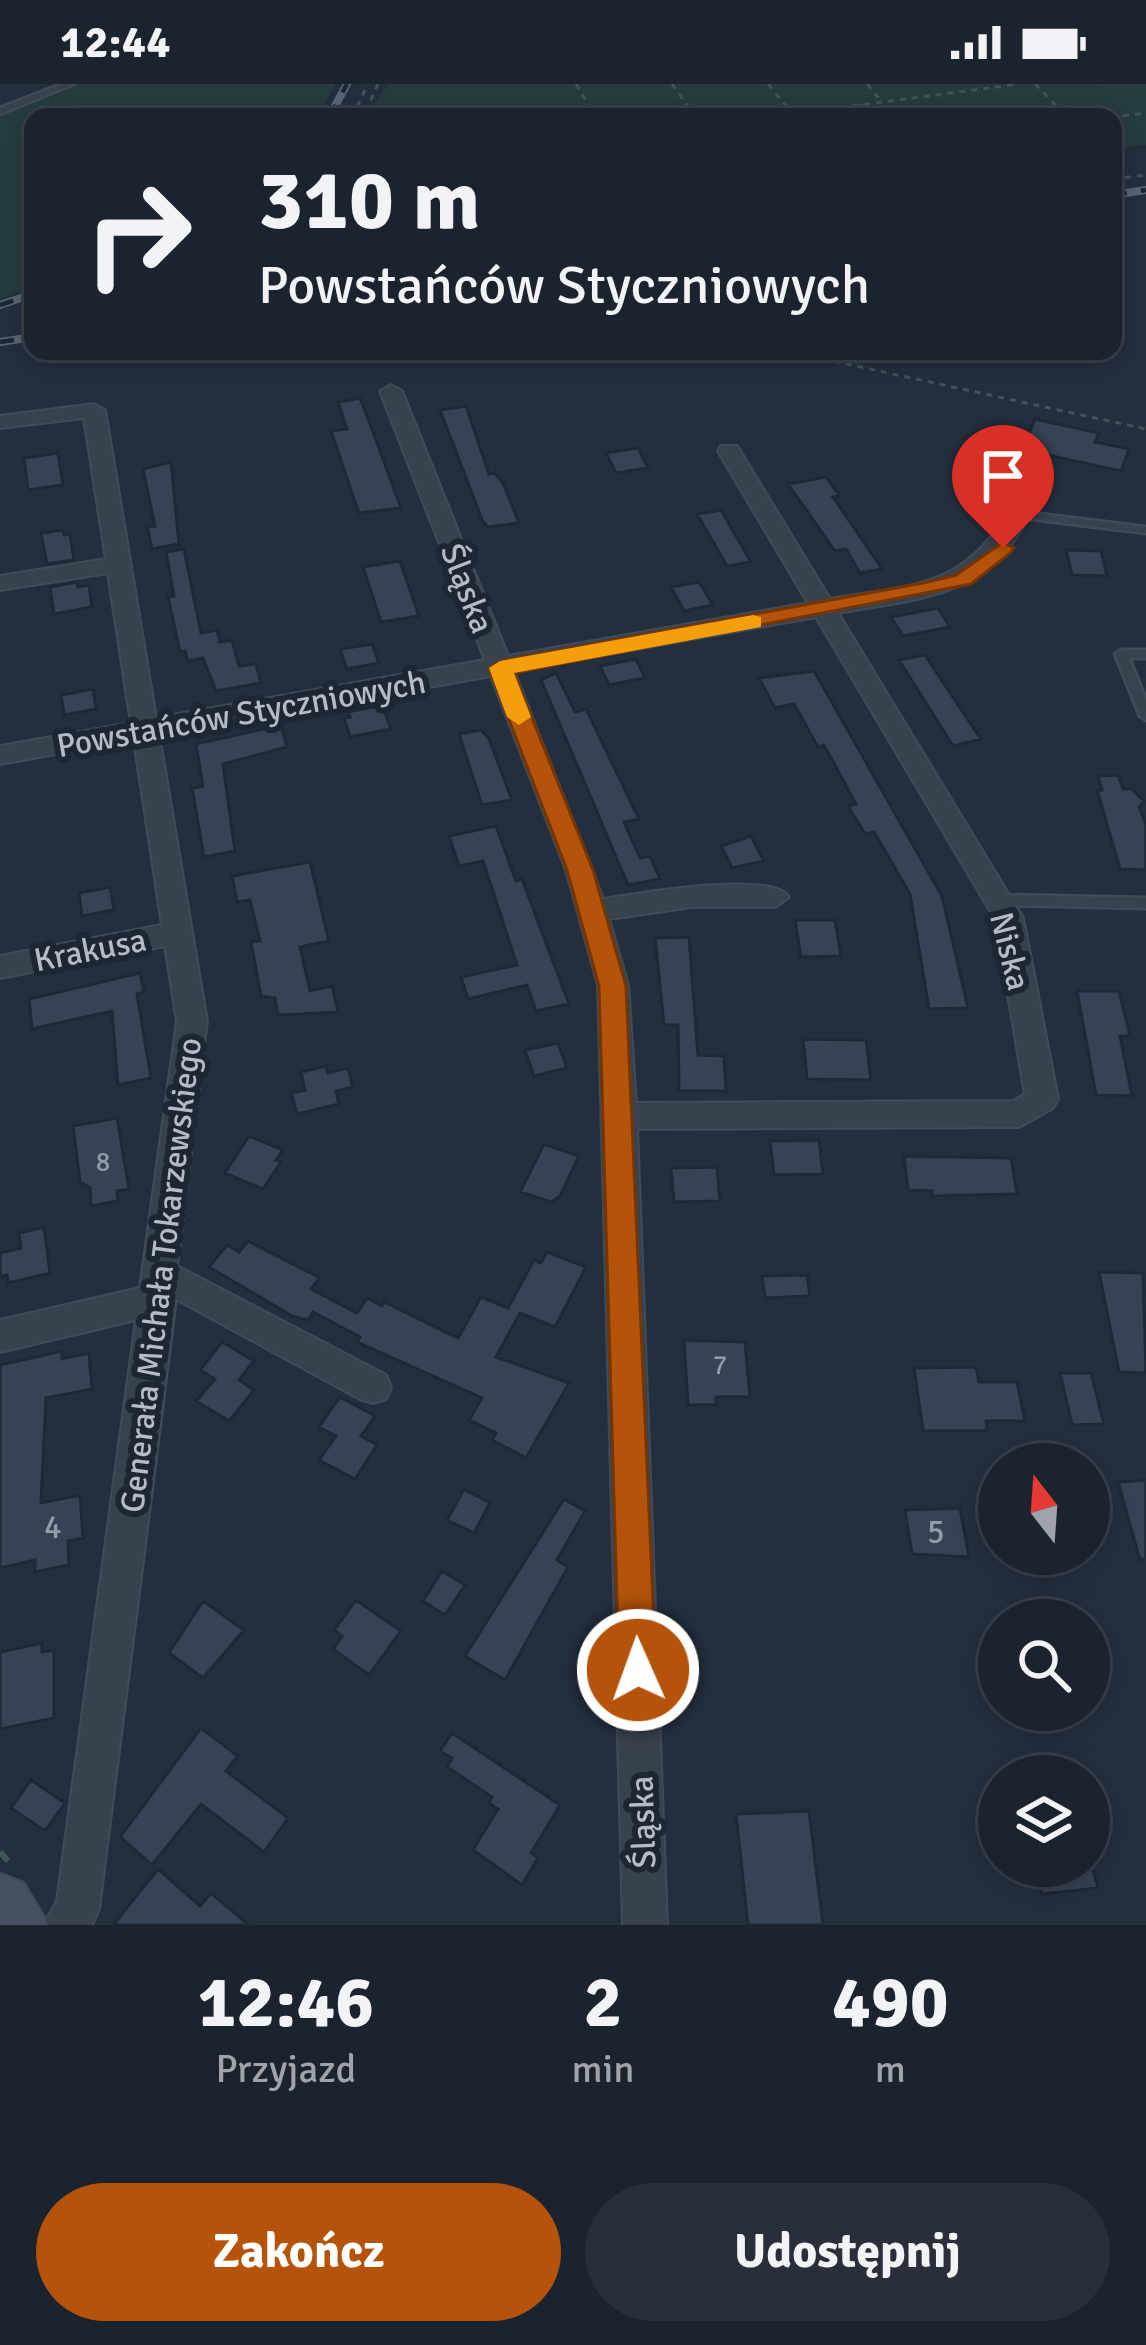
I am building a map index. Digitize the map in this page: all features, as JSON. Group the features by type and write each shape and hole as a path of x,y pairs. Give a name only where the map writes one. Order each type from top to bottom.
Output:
{"main road":[{"path":"0,1906 16,1925"}],"street":[{"name":"Śląska","path":"391,392 592,911 613,986 645,1925"},
{"name":"Generała Michała Tokarzewskiego","path":"0,422 94,410 115,565 192,1021 77,1909 66,1925"},
{"name":"Niska","path":"621,1117 1019,1114 1042,1099 1009,918 729,451"},
{"name":"Powstańców Styczniowych","path":"0,755 500,668 964,580 1003,548 1018,515"},
{"path":"0,583 115,565"},
{"path":"592,911 692,897 775,897"},
{"name":"Krakusa","path":"0,967 180,932"},
{"path":"160,1289 294,1363"},
{"path":"0,1336 160,1289 373,1387"}],"lane":[{"path":"0,111 70,84"},
{"path":"1024,460 1018,515 1146,530"},
{"path":"1146,654 1121,654 1146,716"},
{"path":"1000,900 1146,903"}],"path":[{"path":"768,84 788,108"},
{"path":"867,84 882,101"},
{"path":"830,108 1019,84"},
{"path":"1035,84 1059,108"},
{"path":"860,104 863,108"},
{"path":"828,360 1146,429"}],"green space":[{"path":"79,84 336,84 321,108 24,108 24,290 0,299 0,109 53,97"},
{"path":"389,84 1146,84 1146,145 1122,148 1122,108 371,108"}],"building":[{"path":"360,398 401,508 359,513 331,431 347,429 338,402"},
{"path":"466,406 489,474 495,473 503,483 519,523 488,527 483,522 440,410"},
{"path":"1035,419 1099,433 1095,442 1129,449 1121,471 1029,451 1034,439 1027,438"},
{"path":"638,448 648,468 616,473 606,453"},
{"path":"58,453 63,485 28,490 24,458"},
{"path":"171,462 179,544 152,549 147,527 155,526 143,469"},
{"path":"826,477 840,496 833,497 882,569 860,573 846,549 835,551 788,484"},
{"path":"721,510 751,562 727,566 697,514"},
{"path":"63,530 64,535 70,534 74,560 47,564 41,533"},
{"path":"184,549 201,633 217,630 220,642 232,640 239,666 256,664 261,683 216,691 203,658 188,661 185,651 180,652 168,597 174,596 166,552"},
{"path":"1066,550 1101,551 1107,576 1072,575"},
{"path":"400,561 419,616 381,622 363,567"},
{"path":"77,582 78,587 89,585 92,607 54,614 50,587"},
{"path":"699,582 713,605 684,611 671,587"},
{"path":"938,608 950,627 903,636 891,617"},
{"path":"372,644 379,663 347,669 340,649"},
{"path":"925,655 981,739 953,746 899,660"},
{"path":"636,659 645,678 609,685 600,666"},
{"path":"814,671 942,896 968,1008 929,1009 910,894 874,832 865,834 848,806 856,804 824,745 818,747 794,704 775,708 759,678"},
{"path":"556,673 575,712 586,709 639,819 624,822 640,858 650,856 660,879 628,885 541,680"},
{"path":"93,689 96,709 64,715 61,695"},
{"path":"382,705 391,729 350,737 344,718 350,717 348,712"},
{"path":"281,725 287,747 223,764 235,851 204,857 192,788 203,786 196,744"},
{"path":"481,730 489,739 512,800 482,805 459,734"},
{"path":"1118,775 1123,789 1132,789 1144,801 1139,807 1146,825 1146,870 1120,869 1097,790 1102,790 1098,776"},
{"path":"496,826 516,881 522,879 569,1004 536,1011 527,985 468,999 461,977 517,965 483,861 459,866 449,836"},
{"path":"751,836 764,861 732,868 721,846"},
{"path":"310,862 329,941 300,947 310,991 332,986 338,1012 278,1015 275,998 261,996 251,942 260,941 250,900 237,902 232,876"},
{"path":"110,887 114,910 82,916 79,893"},
{"path":"795,920 835,920 841,956 801,957"},
{"path":"689,937 698,1055 724,1056 726,1091 679,1091 678,1025 664,1025 655,938"},
{"path":"140,973 144,992 137,994 151,1078 118,1085 112,1011 32,1029 29,999"},
{"path":"1077,991 1119,991 1130,1036 1120,1036 1132,1096 1096,1095"},
{"path":"803,1039 866,1040 871,1080 807,1079"},
{"path":"558,1043 567,1068 534,1076 525,1050"},
{"path":"326,1066 328,1073 348,1068 353,1087 336,1091 339,1104 297,1114 291,1093 305,1090 301,1072"},
{"path":"117,1118 129,1189 117,1191 118,1201 91,1206 90,1188 80,1182 73,1126"},
{"path":"249,1136 283,1150 276,1160 281,1162 263,1189 225,1173"},
{"path":"819,1140 823,1174 774,1175 770,1141"},
{"path":"544,1144 579,1156 560,1196 551,1202 520,1192"},
{"path":"904,1156 1011,1158 1017,1194 932,1196 932,1191 908,1190"},
{"path":"717,1167 720,1201 674,1202 671,1168"},
{"path":"44,1227 50,1273 8,1283 7,1275 0,1277 0,1253 21,1248 19,1233"},
{"path":"248,1241 320,1278 311,1289 357,1313 367,1298 382,1306 384,1302 458,1338 481,1297 508,1308 534,1260 541,1263 547,1252 586,1267 555,1327 520,1313 496,1357 569,1383 526,1458 492,1440 496,1433 469,1420 482,1398 357,1342 360,1337 313,1312 308,1320 292,1316 209,1267 227,1245 239,1252"},
{"path":"1099,1272 1143,1273 1146,1373 1119,1372"},
{"path":"807,1275 810,1296 765,1298 762,1276"},
{"path":"684,1340 745,1342 750,1397 716,1397 716,1405 688,1405"},
{"path":"222,1342 254,1361 239,1380 254,1390 229,1421 196,1401 215,1379 200,1370"},
{"path":"62,1351 62,1359 89,1353 92,1389 46,1398 41,1503 80,1495 83,1538 68,1541 69,1565 35,1572 35,1560 0,1568 0,1365"},
{"path":"976,1367 979,1382 1017,1382 1025,1421 986,1421 987,1431 923,1431 914,1368"},
{"path":"1060,1373 1091,1373 1104,1424 1072,1425"},
{"path":"340,1397 375,1416 361,1436 377,1445 355,1479 319,1460 336,1436 319,1427"},
{"path":"1146,1480 1146,1559 1140,1560 1118,1482"},
{"path":"464,1489 490,1503 474,1533 447,1520"},
{"path":"564,1499 585,1511 557,1560 568,1567 505,1680 465,1656"},
{"path":"960,1508 969,1557 912,1554 905,1510"},
{"path":"442,1571 465,1585 445,1615 423,1601"},
{"path":"356,1600 401,1631 369,1675 333,1649 342,1636 334,1630"},
{"path":"203,1601 244,1630 203,1678 169,1653"},
{"path":"42,1643 42,1652 54,1650 54,1718 0,1729 0,1652"},
{"path":"201,1728 238,1756 226,1771 288,1818 264,1852 201,1804 152,1865 120,1837"},
{"path":"452,1733 560,1805 531,1853 538,1858 522,1885 473,1850 498,1809 489,1803 492,1797 447,1767 452,1758 440,1751"},
{"path":"31,1780 65,1803 45,1831 11,1808"},
{"path":"809,1811 823,1925 748,1925 736,1814"},
{"path":"158,1869 200,1906 211,1893 249,1925 113,1925"},
{"path":"1040,1887 1098,1888 1042,1894"}],"railway":[{"path":"334,108 347,84"},
{"path":"1122,194 1146,190"},
{"path":"0,305 24,297"},
{"path":"0,342 24,338"}],"slow traffic":[{"path":"519,717 500,668 753,622"}],"route":[{"path":"638,1670 613,986 580,870 500,668 928,589 964,580 1003,548"}]}
